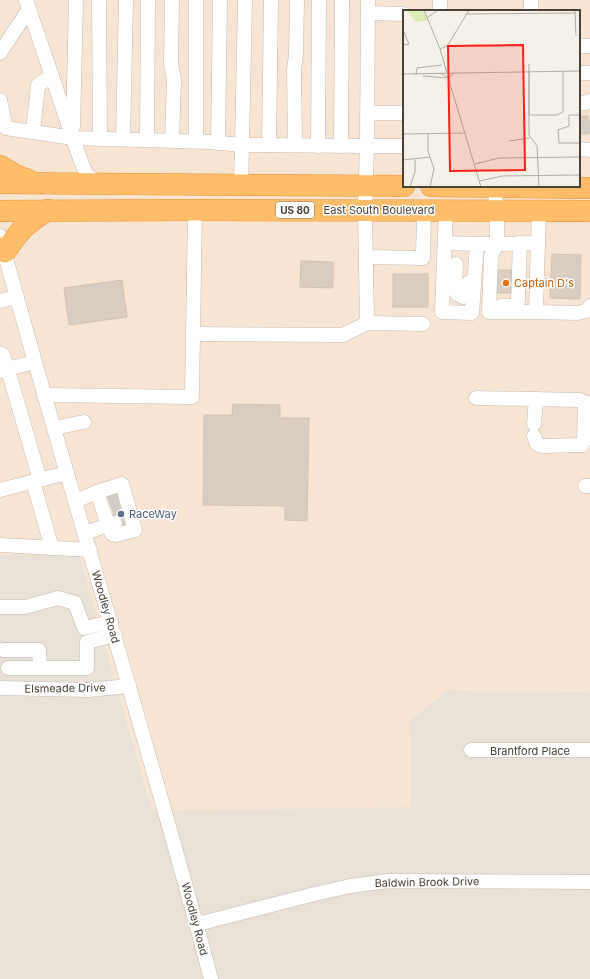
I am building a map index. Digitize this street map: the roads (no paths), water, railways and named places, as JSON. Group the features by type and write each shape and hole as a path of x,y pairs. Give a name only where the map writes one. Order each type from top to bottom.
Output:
{"highway":[{"path":"0,166 35,183"},
{"path":"0,183 403,186"},
{"path":"542,187 590,188"},
{"name":"East South Boulevard","path":"0,210 590,211"},
{"path":"2,249 32,220 48,210"}],"street":[{"path":"73,138 76,0"},
{"path":"99,0 100,139"},
{"path":"123,139 126,0"},
{"path":"147,139 148,0"},
{"path":"172,0 171,63 174,80 172,140"},
{"path":"196,0 196,141"},
{"path":"218,142 220,0"},
{"path":"241,184 245,0"},
{"path":"269,145 271,0"},
{"path":"295,145 294,70 296,54 297,0"},
{"path":"318,146 320,0"},
{"path":"341,146 342,0"},
{"path":"531,10 532,0"},
{"path":"27,4 86,174 98,184"},
{"path":"0,53 27,4"},
{"path":"367,323 365,210 368,146 368,7 403,14"},
{"path":"33,132 38,85 52,76"},
{"path":"0,100 6,128 73,138 172,140 218,142 242,145 403,146"},
{"path":"580,103 590,101"},
{"path":"367,113 403,113"},
{"path":"580,149 590,150"},
{"path":"494,187 497,210 497,244 491,256 489,312 577,313 586,311 590,306"},
{"path":"44,395 192,397 194,210"},
{"path":"446,210 451,244 448,290 442,312 472,313 468,257 451,244"},
{"path":"366,257 423,258 424,211"},
{"path":"536,312 539,211"},
{"path":"490,290 497,305 514,306 518,301 520,243"},
{"path":"451,244 468,257"},
{"path":"468,257 497,244 538,244"},
{"name":"Woodley Road","path":"2,249 111,622 211,979"},
{"path":"448,290 463,297 468,294 468,257"},
{"path":"0,301 17,297"},
{"path":"193,334 343,335 367,323 423,324"},
{"path":"0,354 3,356 4,370 36,481 52,548"},
{"path":"4,370 34,362"},
{"path":"476,398 536,399 580,400 588,403 584,441 582,445 542,446 537,444 534,430 536,399"},
{"path":"54,428 84,422"},
{"path":"0,490 67,474"},
{"path":"75,501 115,508 85,534"},
{"path":"0,545 90,550"},
{"path":"0,607 25,607 58,598 75,603 84,628 111,622"},
{"path":"14,668 87,668 87,642 115,636"},
{"path":"2,645 39,650 40,667"},
{"path":"2,645 14,668 19,689"},
{"name":"Elsmeade Drive","path":"0,688 89,690 129,686"},
{"name":"Brantford Place","path":"470,750 590,750"},
{"name":"Baldwin Brook Drive","path":"196,924 315,894 372,882 590,882"}],"tunnel":[{"path":"580,127 590,127"},
{"path":"108,499 118,496"},
{"path":"112,511 121,508"},
{"path":"115,523 124,519"}],"place":[{"name":"Captain D's","path":"506,283"},
{"name":"RaceWay","path":"121,514"}]}
